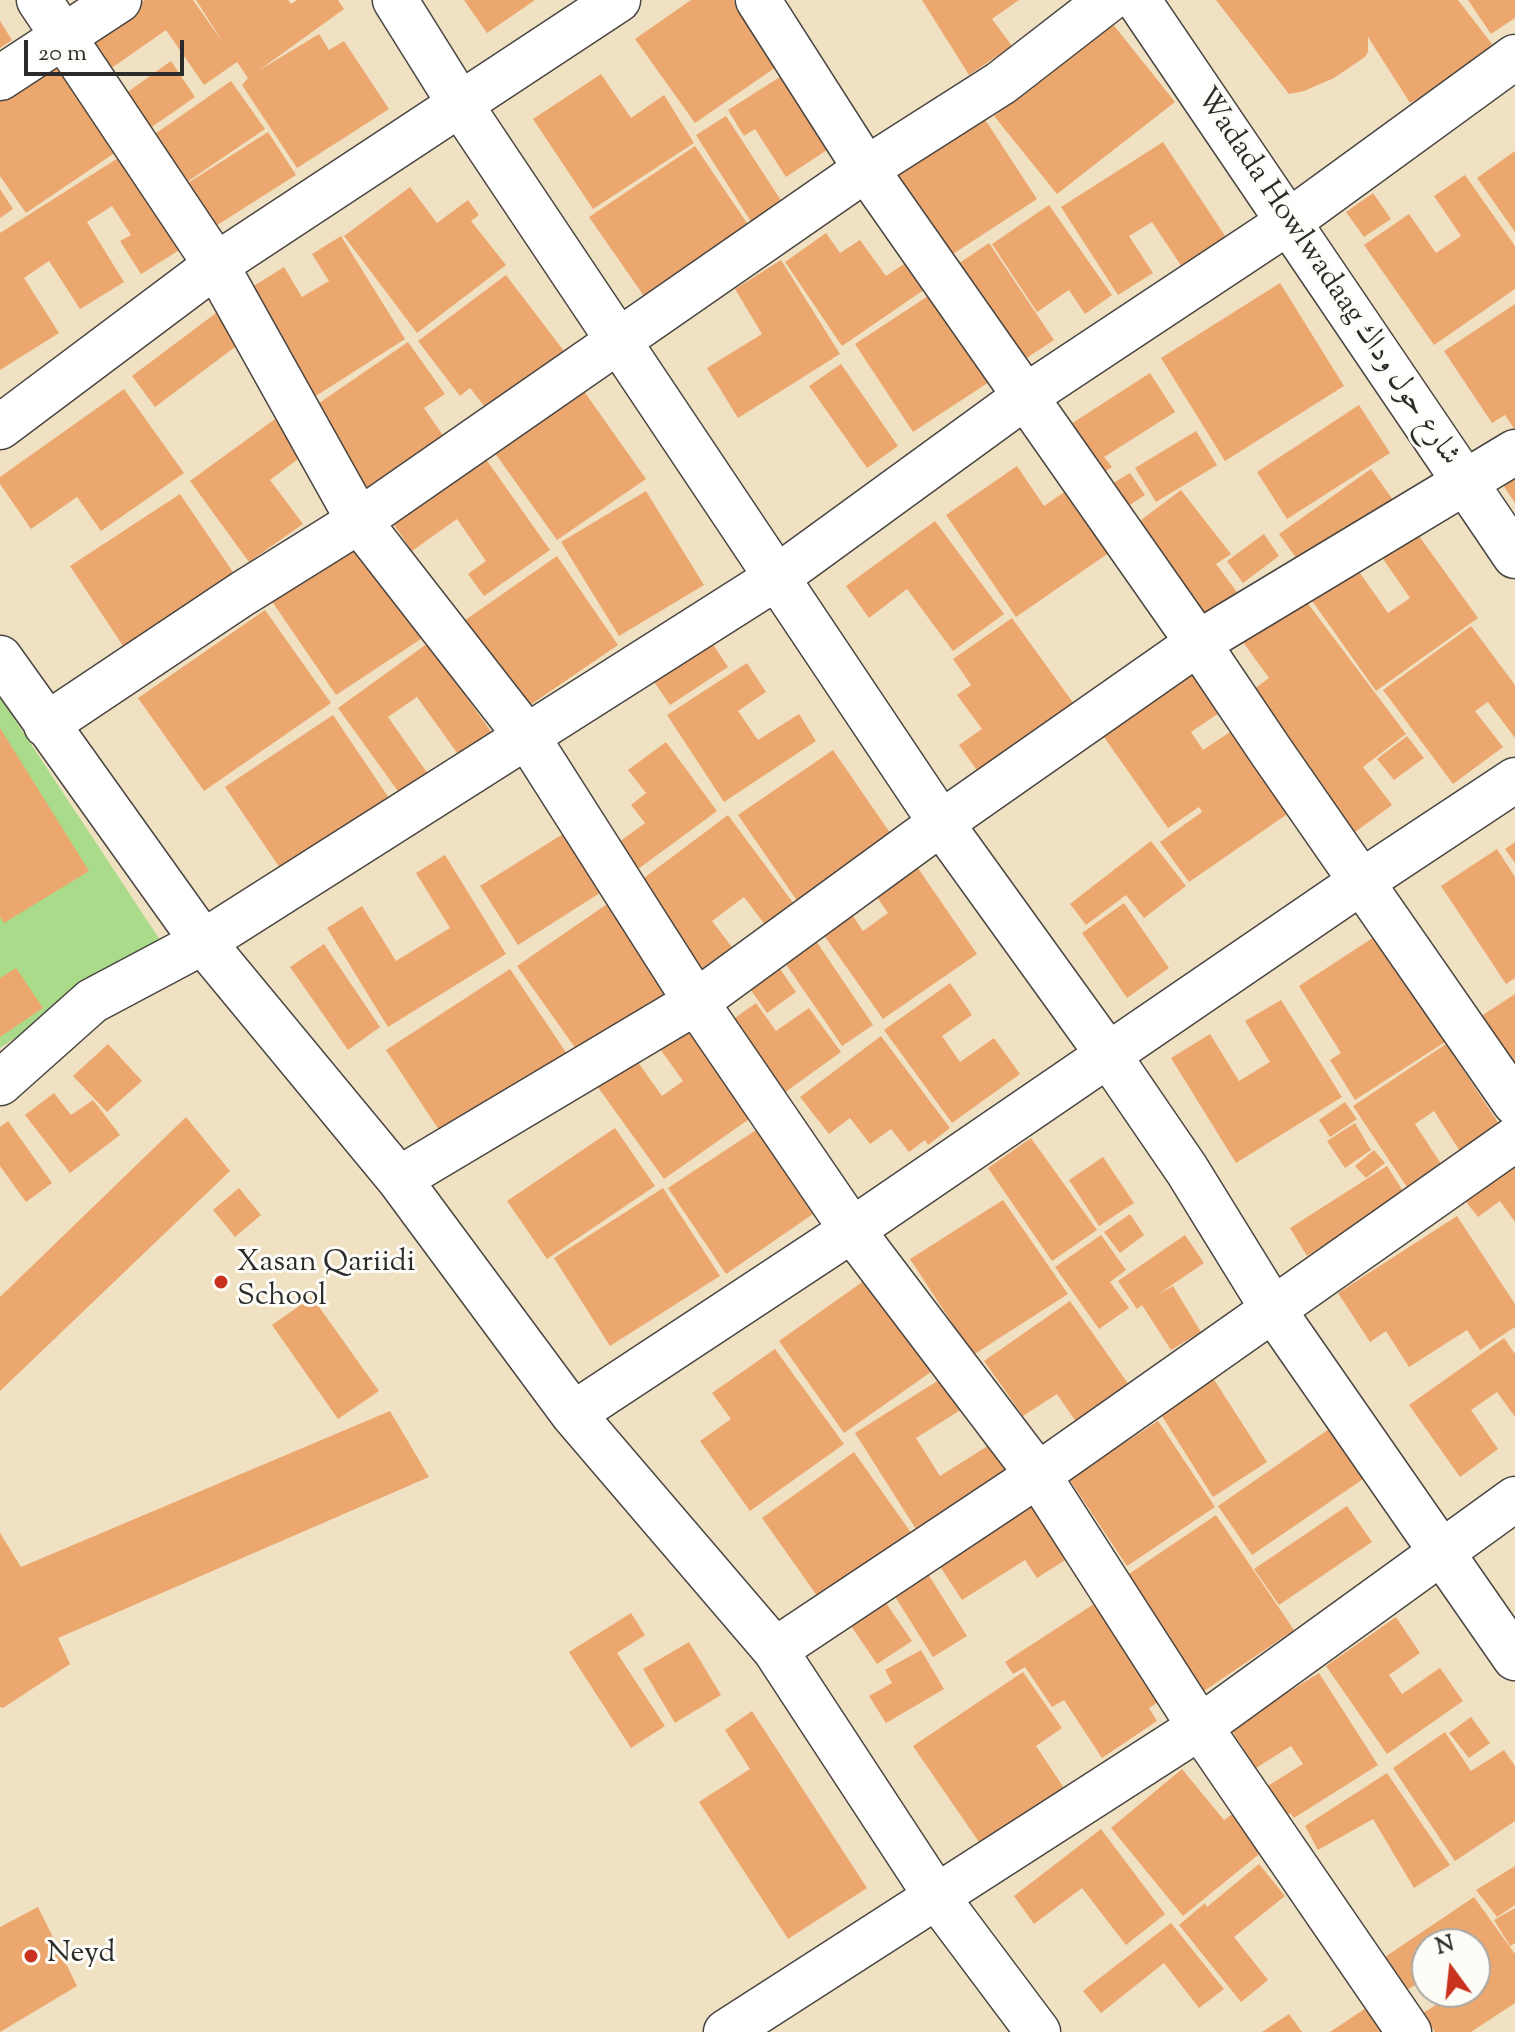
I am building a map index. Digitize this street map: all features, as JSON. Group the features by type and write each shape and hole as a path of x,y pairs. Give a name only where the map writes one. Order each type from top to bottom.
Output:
{"street":[{"path":"39,0 216,265 359,521 528,738 696,1002 852,1230 1038,1475 1200,1727 1409,2032"},
{"path":"0,78 119,0"},
{"path":"395,0 460,104 941,823 1109,1056 1187,1170 1274,1311 1515,1658"},
{"path":"0,427 216,265 618,0"},
{"path":"758,0 866,169 1515,1103"},
{"path":"46,725 242,594 359,521 866,169 1001,83 1108,0"},
{"name":"Wadada Howlwadaag شارع حول وداك","path":"1138,0 1515,556"},
{"path":"0,1083 92,1001 203,942 776,578 1026,396 1287,223 1515,57"},
{"path":"399,1179 696,1002 941,823 1198,643 1515,452"},
{"path":"0,658 203,942 399,1179 573,1414 775,1650 936,1896 1038,2032"},
{"path":"573,1414 852,1230 1515,780"},
{"path":"775,1650 1038,1475 1515,1139"},
{"path":"726,2032 1200,1727 1515,1499"}],"green space":[{"path":"0,697 160,940 0,1048"}],"building":[{"path":"145,0 193,0 224,44 196,0 288,0 291,4 297,0 338,0 344,9 258,71 319,34 329,50 344,41 389,109 297,168 242,85 248,78 237,62 204,85 166,30 103,74 82,44"},
{"path":"464,0 535,0 487,33"},
{"path":"691,0 733,0 779,65 695,123 635,39"},
{"path":"922,0 1019,0 992,19 1012,46 969,75"},
{"path":"1216,0 1458,0 1492,44 1460,77 1410,103 1368,37 1365,57 1334,78 1289,94"},
{"path":"1468,0 1515,0 1515,18 1491,34"},
{"path":"0,21 12,40 0,48"},
{"path":"1112,23 1175,102 1057,194 994,116"},
{"path":"55,53 119,150 26,213 0,176 0,90"},
{"path":"171,61 195,97 146,131 122,96"},
{"path":"601,74 631,118 664,95 694,143 593,209 533,119"},
{"path":"783,75 830,148 786,177 755,129 744,136 728,110"},
{"path":"231,81 265,129 184,184 152,136"},
{"path":"726,116 788,211 757,231 696,135"},
{"path":"984,118 1037,199 950,256 896,177"},
{"path":"268,132 296,175 211,229 183,186"},
{"path":"1163,142 1227,239 1182,267 1152,222 1129,236 1153,273 1118,295 1061,207"},
{"path":"695,146 751,229 646,299 589,217"},
{"path":"1515,151 1515,232 1477,178"},
{"path":"126,153 186,246 141,274 120,241 131,235 112,206 87,222 124,282 80,309 49,261 24,278 59,333 0,370 0,233"},
{"path":"1465,175 1515,246 1515,289 1434,345 1364,245 1409,214 1436,253 1461,236 1434,196"},
{"path":"410,187 437,223 468,200 479,215 471,221 506,265 417,333 344,236"},
{"path":"0,189 13,209 0,218"},
{"path":"1373,193 1391,219 1364,237 1346,212"},
{"path":"1049,205 1112,295 1085,314 1069,290 1037,312 992,244"},
{"path":"826,233 840,253 860,240 886,276 913,258 931,285 842,346 785,262"},
{"path":"341,236 405,339 308,401 241,294 284,267 302,297 329,281 312,254"},
{"path":"989,243 1054,340 1019,363 955,266"},
{"path":"781,260 840,354 738,418 707,368 762,334 735,289"},
{"path":"506,275 570,359 493,417 470,388 460,396 418,341"},
{"path":"1280,283 1344,386 1225,461 1161,358"},
{"path":"931,294 989,382 913,432 855,344"},
{"path":"1515,304 1515,430 1505,415 1492,423 1444,351"},
{"path":"220,310 243,341 155,407 132,376"},
{"path":"408,342 445,394 424,408 444,437 366,491 309,410"},
{"path":"841,364 898,446 867,468 809,386"},
{"path":"1150,373 1175,412 1104,457 1112,467 1089,482 1057,433"},
{"path":"581,387 646,479 557,540 492,449"},
{"path":"124,389 184,473 101,531 77,497 31,529 0,484 0,477"},
{"path":"1359,405 1390,453 1287,519 1257,472"},
{"path":"275,419 302,456 270,480 303,524 249,562 190,481"},
{"path":"1196,431 1217,465 1156,502 1135,468"},
{"path":"483,455 550,550 484,596 468,574 486,561 457,519 412,551 390,519"},
{"path":"1017,466 1044,506 1070,488 1113,550 1016,617 946,515"},
{"path":"1371,469 1396,504 1304,569 1279,534"},
{"path":"1515,469 1515,503 1499,479"},
{"path":"1130,473 1145,495 1116,514 1100,491"},
{"path":"1181,490 1231,554 1216,564 1237,592 1196,623 1125,532"},
{"path":"646,491 704,585 619,636 561,542"},
{"path":"180,494 237,578 127,652 70,566"},
{"path":"935,521 1004,614 953,651 907,589 869,618 846,586"},
{"path":"1414,529 1478,618 1376,691 1308,595 1353,563 1388,613 1410,598 1379,553"},
{"path":"1264,534 1279,556 1243,583 1227,561"},
{"path":"360,541 424,637 336,695 271,600"},
{"path":"557,556 618,645 520,712 458,625"},
{"path":"1300,593 1406,734 1363,767 1392,805 1347,838 1242,698 1269,678 1240,638"},
{"path":"265,610 331,703 204,791 138,698"},
{"path":"1012,618 1079,711 983,779 959,745 982,729 957,695 971,685 953,659"},
{"path":"1471,626 1515,685 1515,738 1488,702 1475,711 1503,747 1453,784 1383,690"},
{"path":"708,637 728,667 670,705 650,676"},
{"path":"428,643 492,733 460,757 417,697 388,717 428,774 400,794 338,708"},
{"path":"1185,657 1222,711 1191,732 1203,750 1242,724 1299,806 1189,882 1160,842 1202,812 1199,807 1168,828 1092,720"},
{"path":"747,663 766,692 738,711 758,740 799,714 816,741 724,802 667,715"},
{"path":"333,715 389,798 282,871 225,787"},
{"path":"0,728 89,871 4,923 0,917"},
{"path":"1407,736 1424,758 1394,780 1377,759"},
{"path":"666,742 717,811 634,872 615,845 645,823 631,805 646,793 628,770"},
{"path":"833,750 895,840 800,905 738,815"},
{"path":"728,815 794,904 766,926 744,897 712,921 738,955 708,978 636,884"},
{"path":"566,832 603,891 518,945 480,886"},
{"path":"1151,841 1186,886 1144,918 1126,895 1086,925 1070,904"},
{"path":"1515,842 1515,863 1505,849"},
{"path":"1497,849 1515,877 1515,978 1506,984 1441,886"},
{"path":"445,855 506,954 388,1027 327,928 362,906 396,961 450,928 416,873"},
{"path":"913,861 977,954 883,1019 816,924 845,904 863,931 888,913 872,890"},
{"path":"610,902 674,994 611,1036 606,1028 576,1049 517,966"},
{"path":"1124,903 1169,968 1127,998 1082,933"},
{"path":"1391,926 1459,1033 1355,1100 1330,1060 1341,1053 1299,986"},
{"path":"814,938 873,1025 842,1046 783,960"},
{"path":"324,944 380,1027 348,1050 290,967"},
{"path":"771,956 796,992 767,1013 741,976"},
{"path":"16,968 43,1008 0,1037 0,978"},
{"path":"510,969 569,1057 445,1139 386,1050"},
{"path":"950,983 972,1015 942,1036 960,1062 994,1038 1020,1074 952,1123 884,1030"},
{"path":"1515,994 1515,1093 1469,1024"},
{"path":"1281,1000 1342,1097 1236,1163 1171,1058 1210,1034 1239,1081 1270,1062 1245,1021"},
{"path":"756,1003 776,1031 809,1008 841,1052 784,1093 732,1020"},
{"path":"684,1023 752,1117 664,1179 597,1086 635,1058 662,1096 683,1081 656,1043"},
{"path":"881,1036 950,1128 928,1145 925,1140 909,1152 891,1129 870,1144 850,1118 829,1134 800,1097"},
{"path":"108,1044 142,1081 107,1112 73,1076"},
{"path":"1446,1044 1503,1130 1463,1156 1434,1111 1415,1124 1443,1167 1409,1190 1353,1106"},
{"path":"54,1093 71,1115 93,1100 120,1135 70,1173 25,1115"},
{"path":"1345,1102 1357,1119 1330,1137 1319,1120"},
{"path":"186,1117 230,1171 0,1391 0,1297"},
{"path":"8,1121 52,1183 26,1202 0,1166 0,1127"},
{"path":"1355,1123 1371,1150 1345,1168 1327,1141"},
{"path":"615,1128 655,1186 547,1259 507,1201"},
{"path":"756,1130 813,1214 726,1274 668,1188"},
{"path":"1031,1138 1097,1230 1052,1261 988,1168"},
{"path":"1374,1150 1385,1163 1366,1178 1355,1166"},
{"path":"1103,1157 1134,1203 1099,1226 1069,1180"},
{"path":"1515,1159 1515,1222 1500,1201 1478,1217 1459,1193"},
{"path":"1387,1166 1405,1194 1307,1256 1290,1228"},
{"path":"239,1188 261,1215 235,1237 213,1210"},
{"path":"663,1188 720,1276 610,1346 554,1258"},
{"path":"1003,1200 1068,1294 973,1355 910,1259"},
{"path":"1130,1214 1144,1235 1120,1253 1104,1232"},
{"path":"1457,1216 1515,1304 1515,1327 1480,1350 1467,1330 1409,1367 1386,1331 1370,1342 1338,1293"},
{"path":"1101,1235 1126,1270 1110,1282 1129,1308 1099,1329 1055,1267"},
{"path":"1185,1235 1204,1263 1157,1295 1173,1286 1201,1332 1171,1350 1142,1305 1137,1309 1118,1281"},
{"path":"865,1280 931,1372 844,1433 779,1341"},
{"path":"312,1297 379,1391 338,1419 272,1325"},
{"path":"1070,1301 1134,1392 1081,1429 1057,1394 1023,1416 984,1361"},
{"path":"1504,1338 1515,1354 1515,1417 1497,1392 1471,1410 1498,1449 1460,1477 1409,1405"},
{"path":"775,1349 844,1444 750,1511 700,1441 731,1419 712,1393"},
{"path":"942,1378 962,1409 916,1438 940,1476 994,1442 1016,1476 921,1537 855,1433"},
{"path":"1213,1378 1267,1462 1213,1497 1160,1413"},
{"path":"390,1411 429,1477 58,1638 70,1664 3,1708 0,1707 0,1533 21,1567"},
{"path":"1158,1421 1215,1507 1127,1566 1069,1479"},
{"path":"1332,1427 1366,1477 1252,1555 1218,1506"},
{"path":"854,1452 912,1534 820,1600 762,1518"},
{"path":"1036,1498 1073,1555 1037,1578 1025,1560 962,1600 937,1562"},
{"path":"1347,1506 1372,1542 1279,1605 1254,1569"},
{"path":"1216,1515 1294,1630 1204,1691 1126,1576"},
{"path":"928,1574 967,1636 933,1657 894,1595"},
{"path":"884,1600 912,1641 877,1664 849,1623"},
{"path":"1100,1600 1166,1697 1149,1708 1157,1721 1102,1758 1064,1700 1052,1707 1025,1667 1013,1674 1005,1662"},
{"path":"631,1613 645,1635 617,1653 665,1726 631,1748 569,1652"},
{"path":"1396,1617 1420,1653 1389,1675 1402,1694 1440,1668 1463,1701 1387,1754 1326,1666"},
{"path":"689,1642 721,1695 675,1723 643,1669"},
{"path":"921,1650 944,1689 886,1723 869,1696 892,1683 885,1670"},
{"path":"1023,1672 1062,1728 1036,1746 1064,1788 981,1845 913,1746"},
{"path":"1319,1673 1378,1765 1294,1818 1290,1813 1285,1816 1266,1787 1303,1764 1291,1746 1256,1768 1230,1728"},
{"path":"752,1711 867,1888 788,1939 699,1802 750,1769 725,1730"},
{"path":"1471,1717 1490,1743 1469,1758 1449,1733"},
{"path":"1445,1732 1471,1771 1504,1750 1515,1766 1515,1821 1455,1861 1393,1768"},
{"path":"1182,1769 1224,1820 1239,1809 1269,1846 1183,1916 1111,1828"},
{"path":"1387,1773 1450,1865 1414,1888 1373,1819 1318,1850 1305,1826"},
{"path":"1101,1829 1165,1914 1126,1945 1082,1888 1034,1924 1014,1896"},
{"path":"1259,1864 1285,1896 1234,1937 1268,1980 1241,2002 1179,1925 1205,1903 1207,1907"},
{"path":"1515,1866 1515,1905 1497,1917 1476,1890"},
{"path":"1474,1897 1515,1954 1515,2003 1471,2032 1435,2032 1423,2013 1431,2008 1491,2008 1491,1928 1428,1928"},
{"name":"Neyd","path":"38,1907 77,1986 0,2032 0,1927"},
{"path":"1515,1908 1515,1943 1510,1946 1494,1920"},
{"path":"1171,1923 1224,1989 1199,2008 1164,1963 1101,2013 1083,1991"},
{"path":"1411,1939 1411,1987 1400,1994 1379,1961"},
{"path":"1366,2008 1383,2032 1330,2032"},
{"path":"1289,2014 1302,2032 1262,2032"}],"place":[{"name":"Xasan Qariidi School","path":"221,1282"},
{"name":"Neyd","path":"31,1956"}]}
